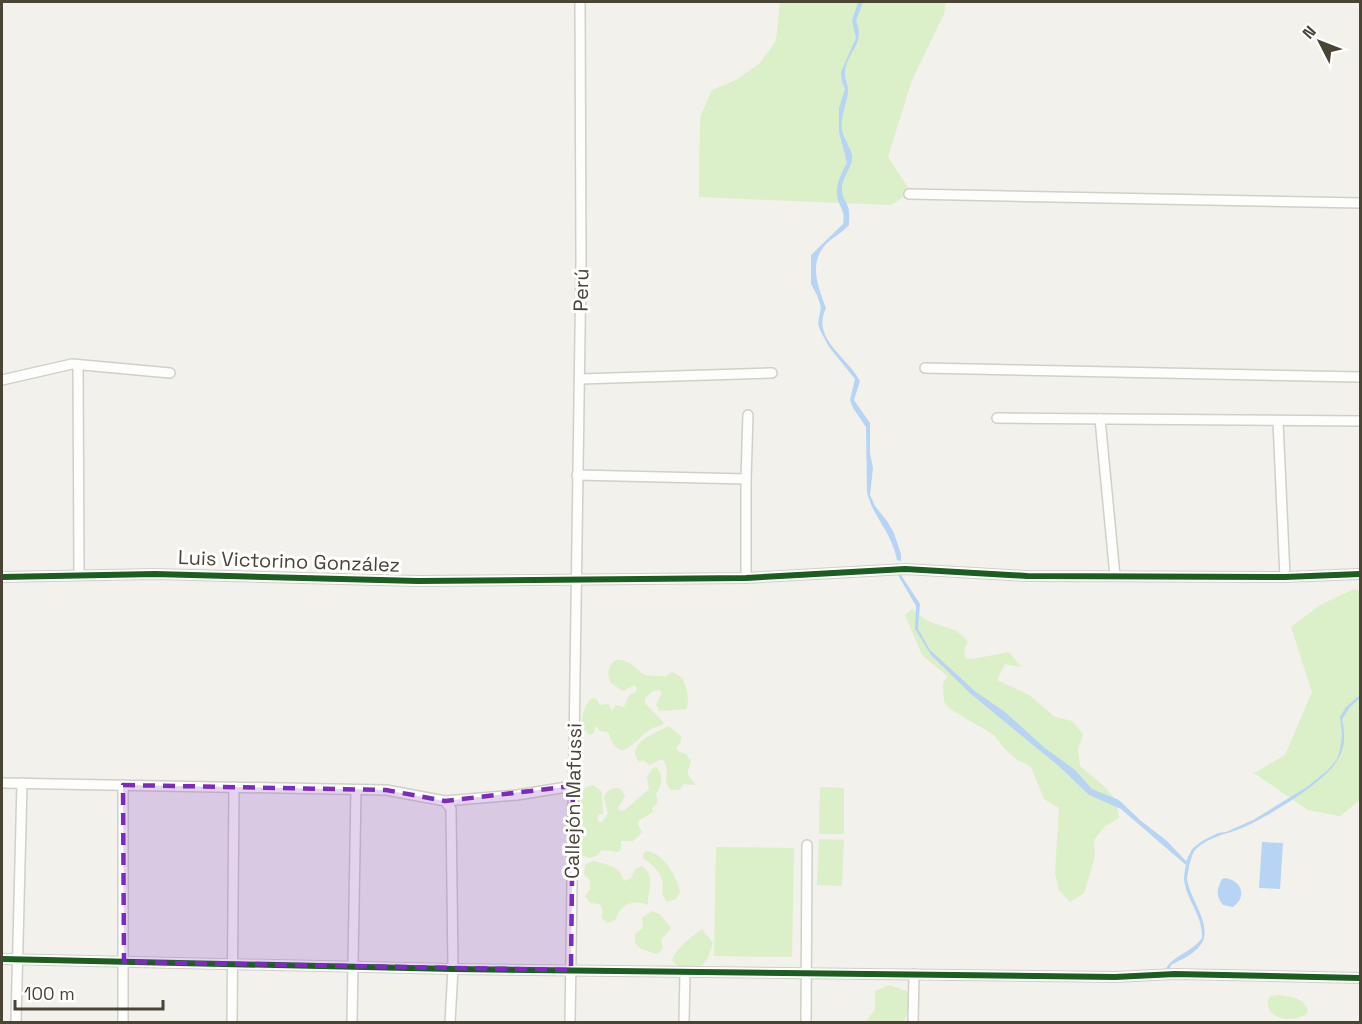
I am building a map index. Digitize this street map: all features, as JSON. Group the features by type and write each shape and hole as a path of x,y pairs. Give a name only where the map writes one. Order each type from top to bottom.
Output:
{"street":[{"name":"Perú","path":"576,579 580,379 580,2"},
{"path":"909,194 1360,203"},
{"path":"2,380 72,364 170,373"},
{"path":"78,365 79,575"},
{"path":"925,368 1360,377"},
{"path":"580,379 772,373"},
{"path":"746,578 748,415"},
{"path":"997,418 1360,421"},
{"path":"1100,419 1115,576"},
{"path":"1278,421 1285,577"},
{"path":"577,475 746,479"},
{"name":"Luis Victorino González","path":"2,577 214,574 334,580 418,581 746,578 905,569 1027,576 1285,577 1360,574"},
{"name":"Callejón Mafussi","path":"570,1023 576,579"},
{"path":"2,783 386,790 444,801 517,795 573,786"},
{"path":"16,1023 22,783"},
{"path":"123,785 123,1023"},
{"path":"232,1023 234,787"},
{"path":"352,1023 356,790"},
{"path":"444,801 451,809 453,969 450,1023"},
{"path":"806,1023 807,845"},
{"path":"2,959 453,969 1115,977 1175,974 1360,978"},
{"path":"684,1023 685,972"},
{"path":"913,1023 914,974"}],"highlighted area":[{"path":"123,785 386,790 445,801 573,786 571,970 124,962"}],"green space":[{"path":"780,2 946,2 944,14 912,80 888,157 911,192 891,205 699,197 700,117 712,90 736,80 760,63 776,41"},
{"path":"1354,589 1360,591 1360,800 1340,816 1308,810 1254,773 1285,755 1312,692 1291,627 1320,605"},
{"path":"912,609 927,620 952,629 964,637 968,642 964,649 965,658 973,659 1009,652 1021,667 1005,664 997,680 1029,695 1055,717 1072,721 1083,734 1078,749 1080,766 1105,787 1116,800 1119,818 1104,827 1094,840 1095,856 1084,893 1070,902 1059,890 1055,873 1059,808 1044,799 1031,767 1016,759 994,735 950,709 944,702 943,684 947,676 922,655 905,615"},
{"path":"615,660 626,661 646,675 666,676 672,672 677,674 683,680 688,699 686,709 659,711 656,704 662,693 659,690 651,692 645,699 645,703 664,723 647,731 623,750 614,746 608,732 600,731 596,725 594,733 590,735 582,722 586,706 592,698 597,699 599,705 609,704 612,711 616,705 624,707 629,696 636,692 635,685 623,691 611,683 608,671"},
{"path":"669,726 681,736 681,741 676,748 686,754 691,761 688,774 696,785 684,784 679,790 671,790 666,783 667,769 664,761 661,759 650,765 643,760 639,762 635,756 638,744"},
{"path":"656,767 661,777 661,784 656,794 658,802 652,808 653,812 638,821 642,832 633,841 621,841 621,849 618,852 602,850 596,856 589,858 581,855 582,845 577,824 581,810 579,799 585,788 593,785 602,792 603,814 597,817 598,821 602,822 608,814 604,797 607,792 613,788 621,789 625,796 618,808 620,811 625,810 649,789 647,777"},
{"path":"820,787 844,788 844,834 819,834"},
{"path":"819,839 844,840 842,886 817,885"},
{"path":"716,847 794,848 792,957 714,956"},
{"path":"646,851 652,852 663,860 672,872 680,892 676,899 667,902 662,894 663,883 659,873 643,858"},
{"path":"592,861 616,869 624,881 631,878 635,869 642,866 647,871 650,880 648,905 628,904 624,906 616,919 608,923 601,918 603,910 599,904 590,903 585,896 590,889 590,880 584,874 585,865"},
{"path":"652,911 660,914 671,928 661,940 663,949 657,954 641,949 635,943 635,934 643,928 642,918"},
{"path":"702,929 713,943 705,962 691,969 676,964 672,960 678,951"},
{"path":"890,985 906,991 911,998 904,1022 866,1022 875,1009 875,991"},
{"path":"1279,995 1301,1001 1307,1007 1308,1012 1303,1016 1290,1019 1276,1016 1268,1007 1268,1000 1271,996"}],"water":[{"path":"858,2 863,2 856,21 859,36 846,64 848,95 842,124 852,156 851,165 842,185 843,195 849,209 849,225 826,244 817,259 816,275 826,308 823,329 832,347 860,381 854,400 870,423 870,453 873,468 870,495 894,533 901,561 897,560 891,541 873,509 867,492 866,427 850,400 855,379 829,347 820,330 818,323 821,307 811,284 811,255 843,224 837,190 840,176 847,163 839,132 839,108 845,89 841,72 856,38 852,21"},
{"path":"898,575 901,575 920,604 918,629 930,650 976,692 1005,712 1045,748 1075,770 1092,789 1119,800 1167,841 1186,861 1192,849 1202,841 1253,820 1307,787 1329,769 1337,759 1340,750 1342,735 1340,717 1346,707 1360,695 1342,719 1344,739 1341,754 1331,768 1321,778 1266,816 1212,839 1195,851 1187,879 1205,932 1198,948 1171,965 1169,970 1165,971 1171,962 1202,938 1200,922 1185,887 1186,865 1121,809 1089,795 1061,768 971,694 931,655 915,629 916,606"},
{"path":"1262,842 1283,843 1280,889 1259,888"},
{"path":"1226,878 1236,882 1241,890 1240,899 1233,907 1223,905 1218,895 1220,883"}],"cycle path":[{"path":"2,577 155,574 418,581 746,578 905,569 1027,576 1285,577 1360,574"},
{"path":"2,959 453,969 1115,977 1175,974 1360,978"}]}
